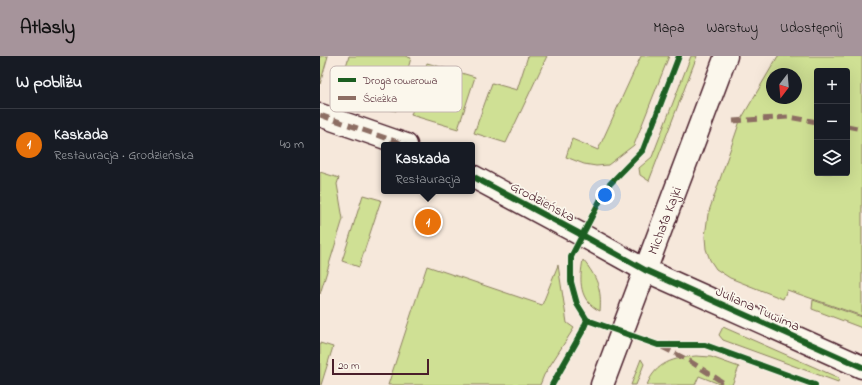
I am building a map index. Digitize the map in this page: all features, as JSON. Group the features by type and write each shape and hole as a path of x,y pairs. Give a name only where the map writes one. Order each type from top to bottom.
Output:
{"street":[{"name":"Michała Kajki","path":"602,385 726,56"},
{"path":"320,115 397,142"},
{"name":"Grodzieńska","path":"475,178 645,270"},
{"name":"Juliana Tuwima","path":"645,270 862,367"}],"green space":[{"path":"320,56 328,56 320,84"},
{"path":"349,56 405,56 411,58 409,66 346,66"},
{"path":"528,56 547,56 506,143 474,133 492,83 517,90"},
{"path":"641,56 669,56 634,145 608,165 596,166 584,164 566,157 572,139 598,150"},
{"path":"691,56 697,56 649,181 640,175 639,168 652,157"},
{"path":"778,56 862,56 862,316 787,290 783,299 730,278 716,269 710,260 706,249 705,237 708,214 740,121 766,77 766,104 802,104 802,68 771,68"},
{"path":"427,63 437,66 426,66"},
{"path":"462,73 475,77 458,129 411,115 412,112 462,112"},
{"path":"320,172 339,178 337,184 343,219 320,294"},
{"path":"363,195 381,200 359,267 342,261"},
{"path":"583,260 592,272 598,284 600,311 588,302 582,290 581,275"},
{"path":"558,265 567,323 574,328 544,375 540,385 388,385 427,266 542,305"},
{"path":"813,300 862,317 862,328 812,309"},
{"path":"723,327 839,378 838,382 723,340 719,335"},
{"path":"320,343 333,347 321,385 320,385"},
{"path":"696,356 711,357 739,367 732,385 722,385 699,376 695,385 647,385 655,371 661,366 680,358"},
{"path":"641,359 644,364 636,385 631,385"}],"marked path":[{"path":"320,115 397,142"},
{"path":"733,121 789,117 814,121"},
{"path":"850,127 862,129"},
{"path":"662,347 688,360 727,385"}],"cycle path":[{"path":"552,385 582,332 587,320 577,304 571,282 571,257 607,187 643,150 679,56"},
{"path":"475,178 645,270 862,367"},
{"path":"587,320 658,345 705,345 815,385"}],"place":[{"name":"Kaskada","path":"428,222"}]}
